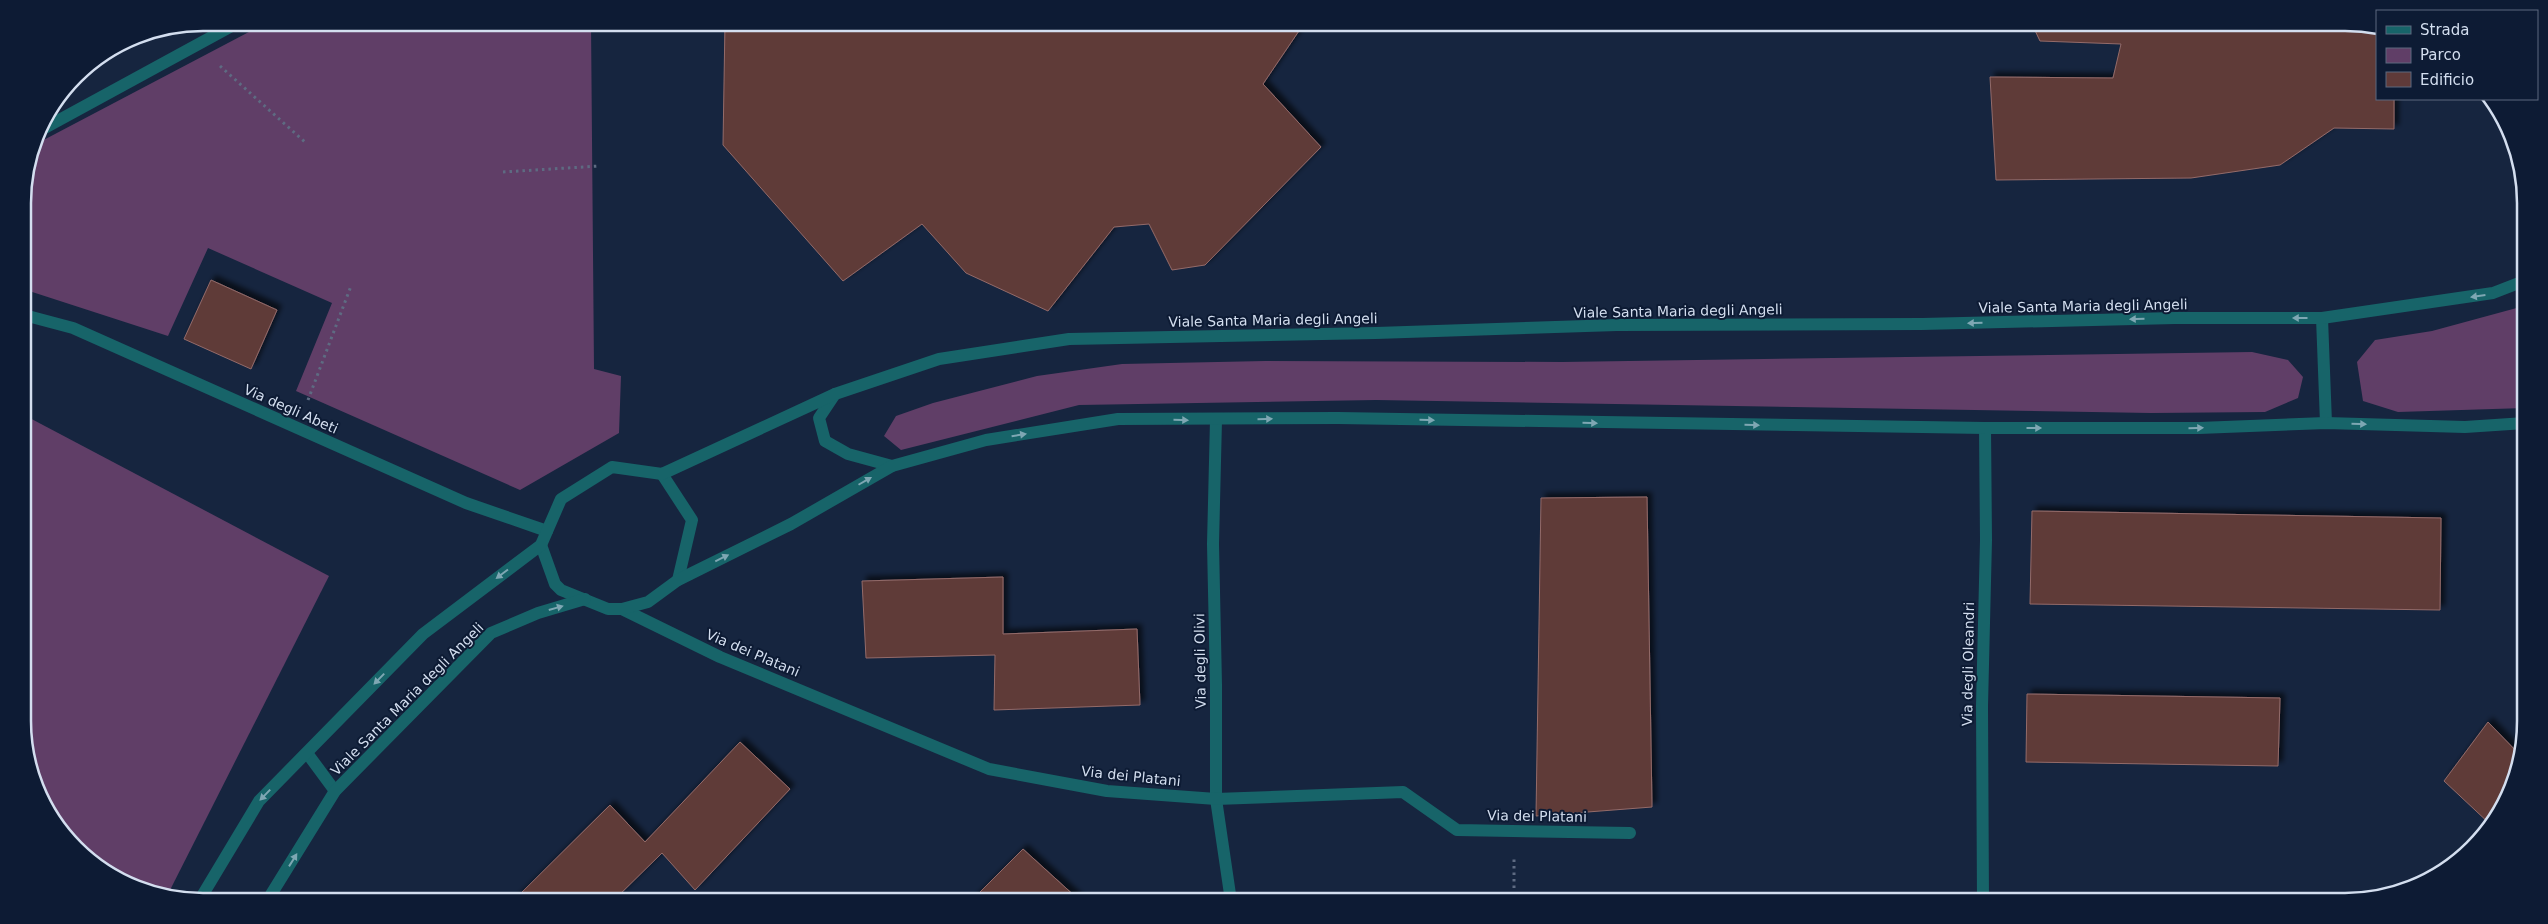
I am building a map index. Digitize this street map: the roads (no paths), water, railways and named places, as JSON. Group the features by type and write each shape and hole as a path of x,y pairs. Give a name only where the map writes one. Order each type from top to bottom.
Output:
{"street":[{"path":"50,125 222,31"},
{"name":"Viale Santa Maria degli Angeli","path":"204,893 259,801 423,634 541,544 560,499 612,467 662,474 834,394 939,359 1069,339 1385,333 1617,325 1922,324 2175,318 2322,318 2493,294 2517,283"},
{"name":"Via degli Abeti","path":"32,317 73,328 466,504 547,531"},
{"path":"2322,318 2326,423"},
{"path":"834,394 820,418 825,441 848,454 892,466"},
{"path":"541,544 555,584 561,590 608,609 622,609 648,602 678,580 792,524 892,466 986,440 1118,419 1338,418 1985,428 2199,428 2326,423 2465,427 2517,424"},
{"name":"Via degli Olivi","path":"1216,420 1213,544 1216,798 1230,893"},
{"name":"Via degli Oleandri","path":"1983,892 1985,428"},
{"path":"662,474 692,520 678,580"},
{"name":"Viale Santa Maria degli Angeli","path":"273,893 335,791 491,633 538,613 585,600"},
{"name":"Via dei Platani","path":"622,609 720,657 989,769 1107,791 1216,798 1403,792 1457,830 1630,833"},
{"name":"Viale Santa Maria degli Angeli","path":"307,753 335,791"}]}
